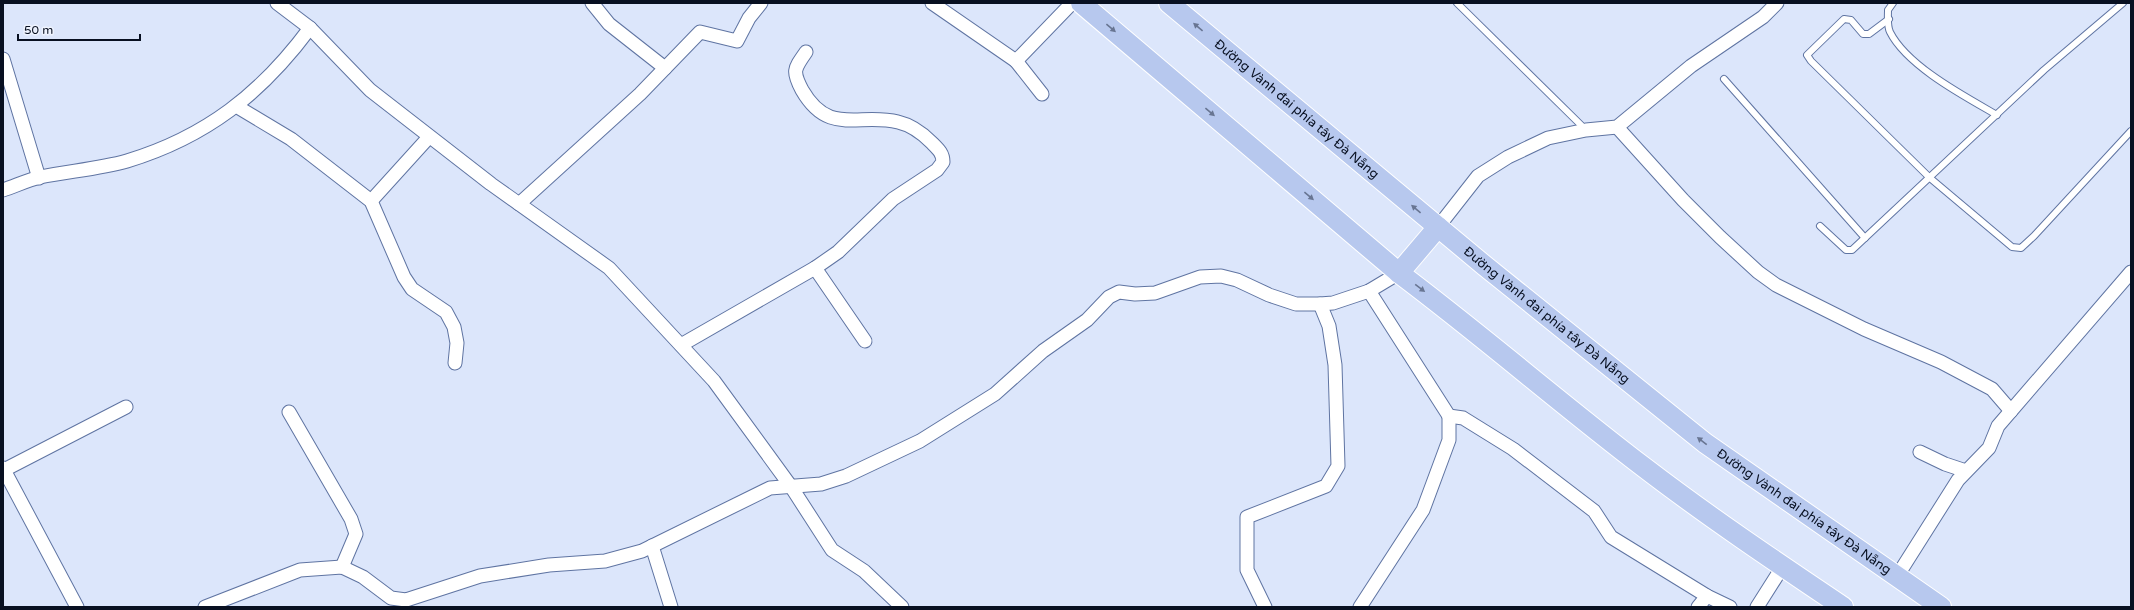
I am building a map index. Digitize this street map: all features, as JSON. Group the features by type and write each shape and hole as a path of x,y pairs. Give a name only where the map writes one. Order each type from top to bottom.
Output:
{"main road":[{"path":"1081,3 1399,273 1646,469 1843,607"},
{"name":"Đường Vành đai phía tây Đà Nẵng","path":"1168,3 1588,351 1705,443 1896,578 1941,607"},
{"path":"1399,273 1438,226"}],"street":[{"path":"277,3 310,28 370,90 429,137 519,204 609,268 714,381 792,488 832,550 864,570 902,607"},
{"path":"592,3 609,24 665,68"},
{"path":"519,204 640,94 700,32 737,41 749,18 761,3"},
{"path":"932,3 1016,61 1042,94"},
{"path":"1016,61 1072,3"},
{"path":"1438,226 1478,176 1508,157 1548,138 1586,130 1618,127 1691,66 1763,17 1777,3"},
{"path":"3,190 39,178 125,162 156,151 195,134 236,106 261,86 287,59 310,28"},
{"path":"681,345 815,268 844,247 892,199 937,170 944,162 940,151 921,133 910,126 885,120 847,121 834,118 815,107 795,78 795,67 806,52"},
{"path":"3,59 39,178"},
{"path":"236,106 291,139 371,201 404,277 412,289 446,312 454,327 457,343 455,363"},
{"path":"1618,127 1709,226 1758,272 1776,285 1864,329 1941,362 1992,389 2012,411"},
{"path":"371,201 429,137"},
{"path":"815,268 865,341"},
{"path":"1896,578 1966,471 1989,448 1998,426 2131,272"},
{"path":"205,607 300,570 342,567 363,576 391,598 406,600 480,576 549,565 605,562 642,551 770,488 792,488 821,484 846,476 920,441 995,394 1043,351 1087,320 1108,297 1119,292 1135,294 1155,293 1200,277 1221,276 1237,280 1269,295 1296,304 1320,304 1334,303 1369,291 1399,273"},
{"path":"1360,607 1423,510 1449,440 1449,416 1369,291"},
{"path":"1265,607 1247,570 1247,517 1326,486 1338,466 1335,365 1329,326 1320,304"},
{"path":"76,607 4,469 126,407"},
{"path":"289,412 351,518 356,534 342,567"},
{"path":"1449,416 1463,418 1513,448 1594,511 1611,537 1707,596 1730,607"},
{"path":"1920,452 1945,464 1966,471"},
{"path":"652,546 671,607"},
{"path":"1757,607 1783,566"},
{"path":"1698,607 1707,596"}],"lane":[{"path":"1457,3 1586,130"},
{"path":"1893,3 1888,10 1889,31 1913,60 1935,77 1996,115"},
{"path":"1820,226 1846,250 1852,250 2044,70 2123,3"},
{"path":"1888,19 1869,34 1863,34 1851,20 1844,19 1807,54 1810,61 1930,178 2012,247 2021,248 2131,131"},
{"path":"1724,79 1865,238"}]}
